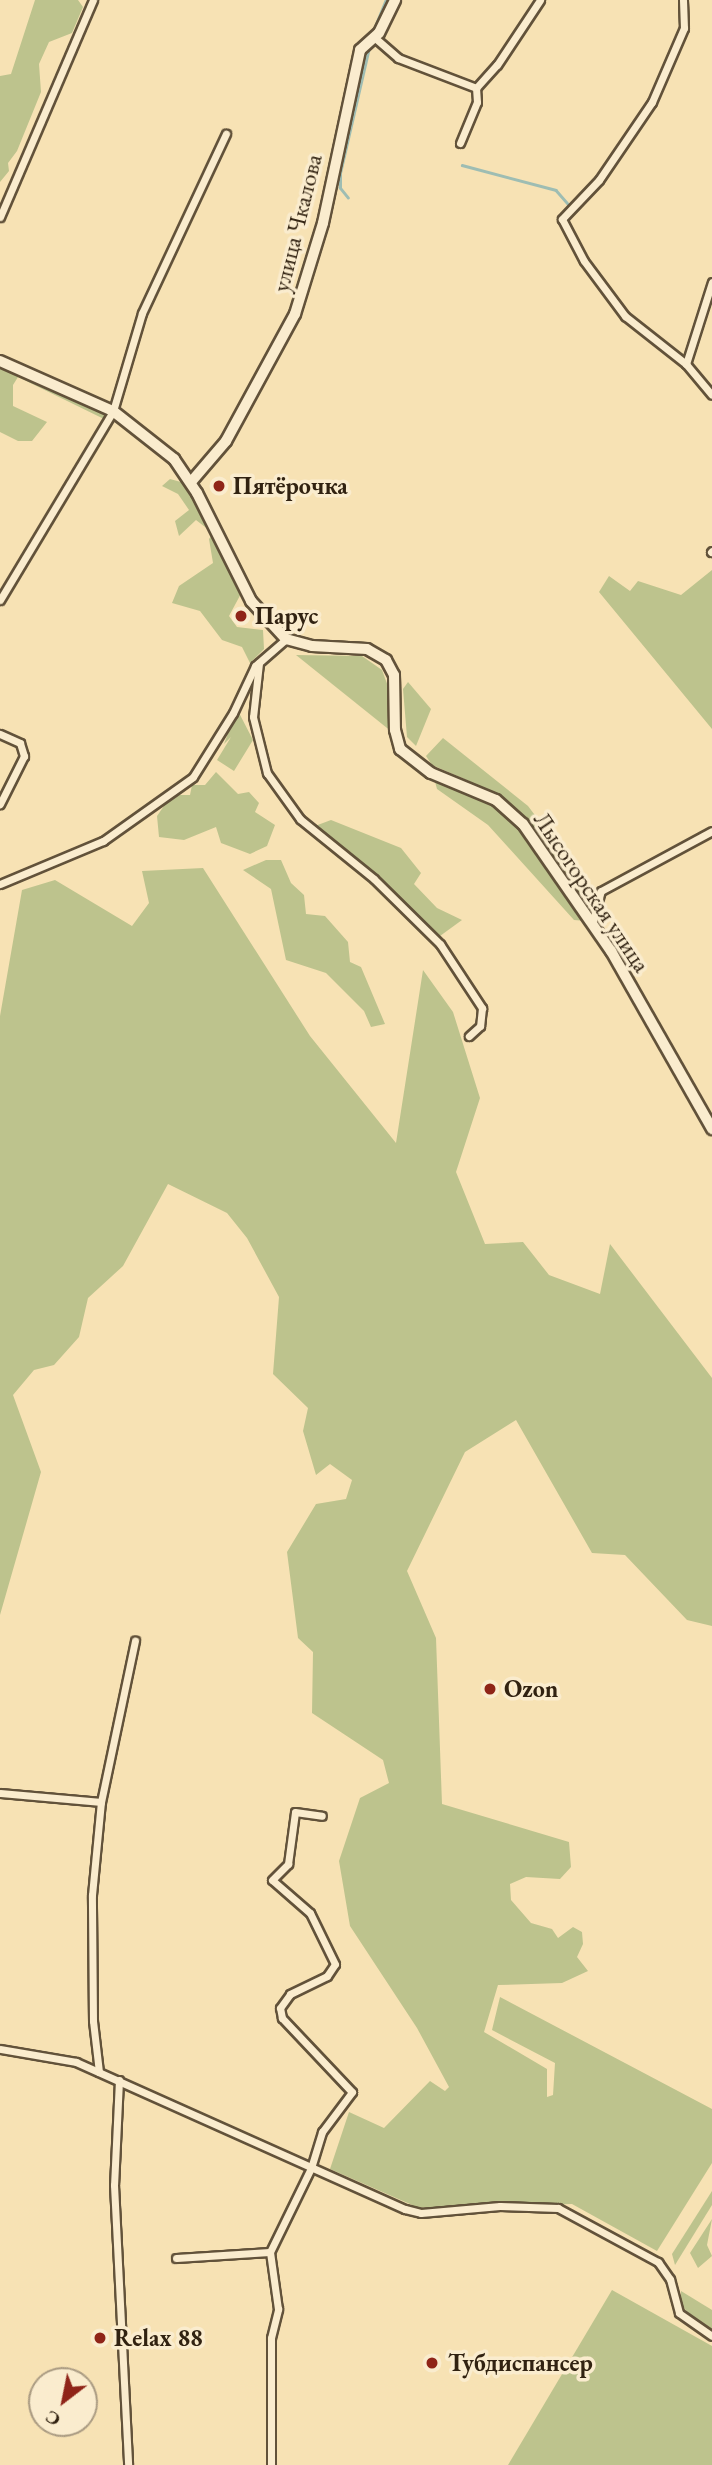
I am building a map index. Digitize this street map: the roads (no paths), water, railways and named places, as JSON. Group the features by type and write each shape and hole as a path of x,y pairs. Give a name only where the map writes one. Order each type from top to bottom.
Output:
{"street":[{"path":"0,217 93,0"},
{"name":"улица Чкалова","path":"191,482 226,441 304,291 334,177 349,91 360,51 374,37 396,0"},
{"path":"460,143 477,102 477,88 498,65 540,0"},
{"path":"683,0 684,28 652,102 598,180 562,219 584,261 625,316 686,364 712,395"},
{"path":"374,37 398,58 477,88"},
{"path":"0,600 113,411 142,313 226,134"},
{"path":"686,364 712,282"},
{"path":"0,361 113,411 157,443 191,482 251,601 286,639 255,667 193,777 103,841 0,884"},
{"name":"Лысогорская улица","path":"286,639 312,646 367,649 386,660 394,675 395,730 400,748 431,773 496,800 523,824 592,924 712,1129"},
{"path":"255,667 253,718 267,773 300,819 374,879 440,944 482,1008 480,1026 469,1036"},
{"path":"0,734 20,743 24,756 0,804"},
{"path":"592,924 601,891 712,831"},
{"path":"99,2072 93,2021 92,1895 101,1802 135,1641"},
{"path":"0,1793 101,1802"},
{"path":"271,2465 271,2338 278,2309 270,2252 311,2168 322,2132 352,2092 282,2018 280,2008 290,1994 327,1976 335,1965 310,1913 272,1880 288,1864 295,1812 322,1816"},
{"path":"0,2049 76,2062 311,2168 421,2213 500,2206 558,2208 659,2262 670,2279 679,2313 712,2336"},
{"path":"119,2080 114,2185 128,2465"},
{"path":"176,2258 270,2252"}],"waterway":[{"path":"372,34 386,0"},
{"path":"348,198 340,188 340,173 369,47"},
{"path":"462,165 556,190 570,206"}],"place":[{"name":"Пятёрочка","path":"219,486"},
{"name":"Парус","path":"241,616"},
{"name":"Ozon","path":"490,1689"},
{"name":"Relax 88","path":"100,2338"},
{"name":"Тубдиспансер","path":"432,2363"}]}
